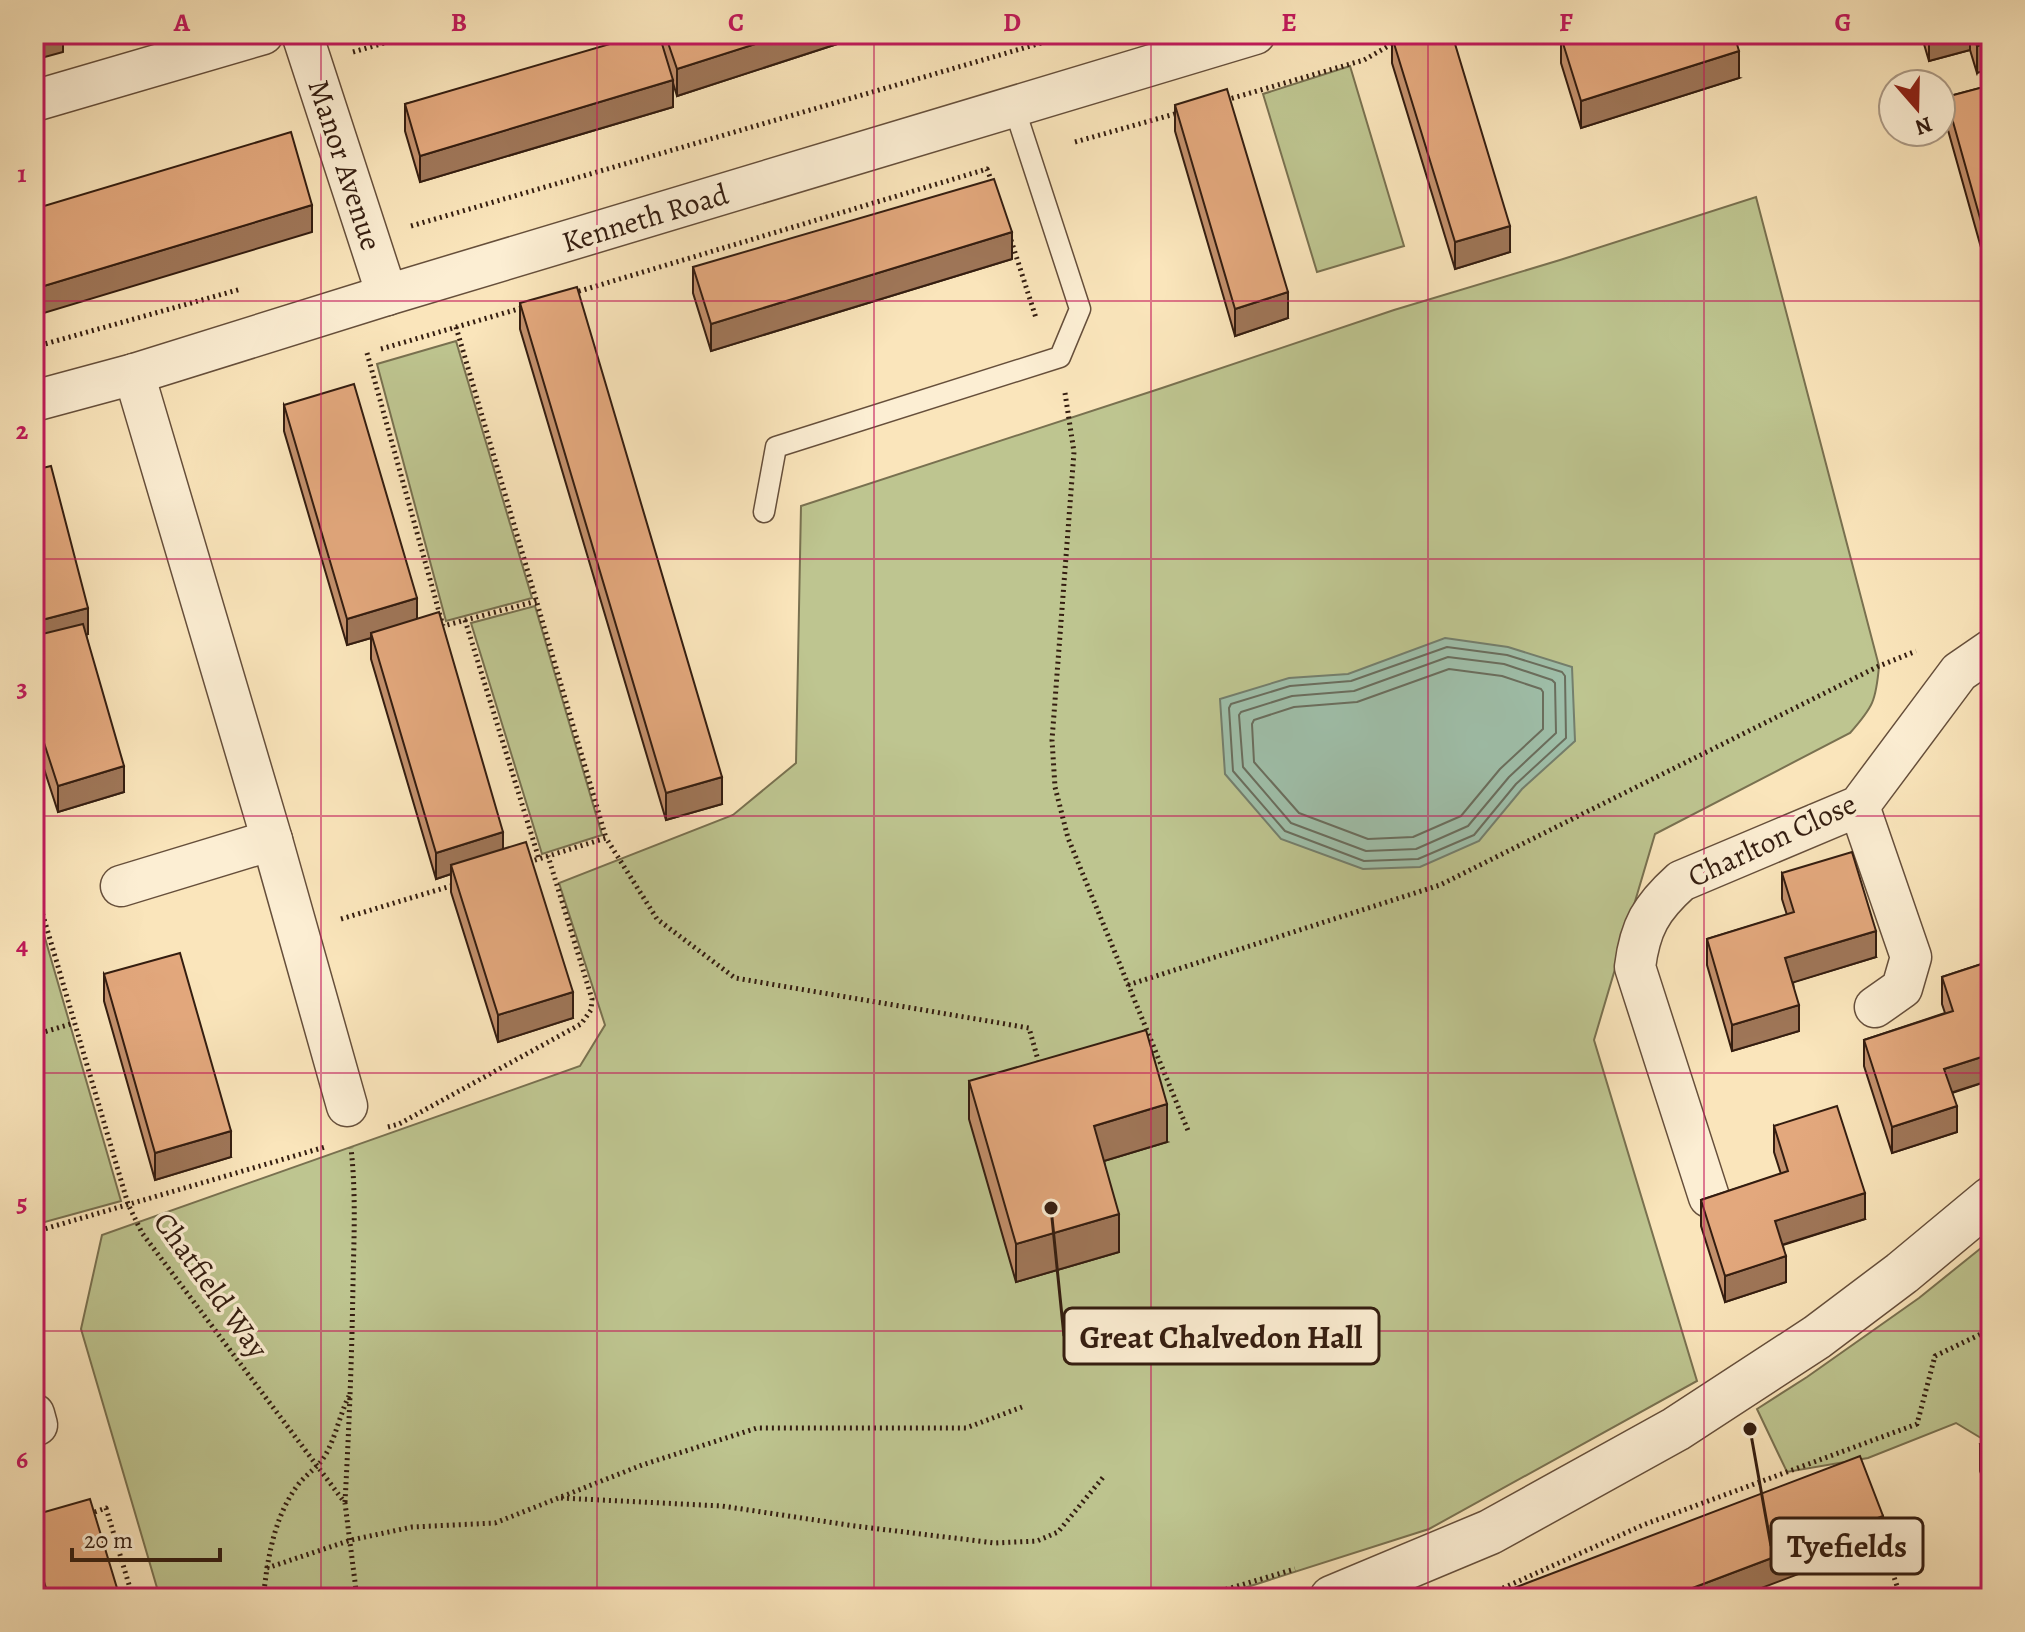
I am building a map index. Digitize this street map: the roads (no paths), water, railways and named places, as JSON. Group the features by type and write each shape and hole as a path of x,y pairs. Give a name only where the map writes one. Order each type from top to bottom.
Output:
{"street":[{"path":"34,101 263,34"},
{"name":"Manor Avenue","path":"302,34 387,295"},
{"name":"Kenneth Road","path":"34,401 134,374 1255,34"},
{"path":"134,374 272,840 348,1123"},
{"name":"Charlton Close","path":"1709,1197 1635,967 1638,941 1649,919 1662,899 1681,881 1859,806 1959,672 1991,650"},
{"path":"1859,806 1911,957 1902,988 1875,1007"},
{"path":"121,886 272,840"},
{"path":"1332,1598 1490,1532 1676,1429 1817,1337 1902,1273 1991,1199"}],"lane":[{"path":"764,512 776,447 1060,357 1080,309 1014,107"}],"water":[{"path":"1445,638 1508,647 1572,667 1575,741 1522,789 1479,841 1420,867 1363,869 1281,839 1225,774 1220,699 1289,678 1348,674"}],"place":[{"name":"Great Chalvedon Hall","path":"1051,1208"},
{"name":"Tyefields","path":"1750,1429"}]}
